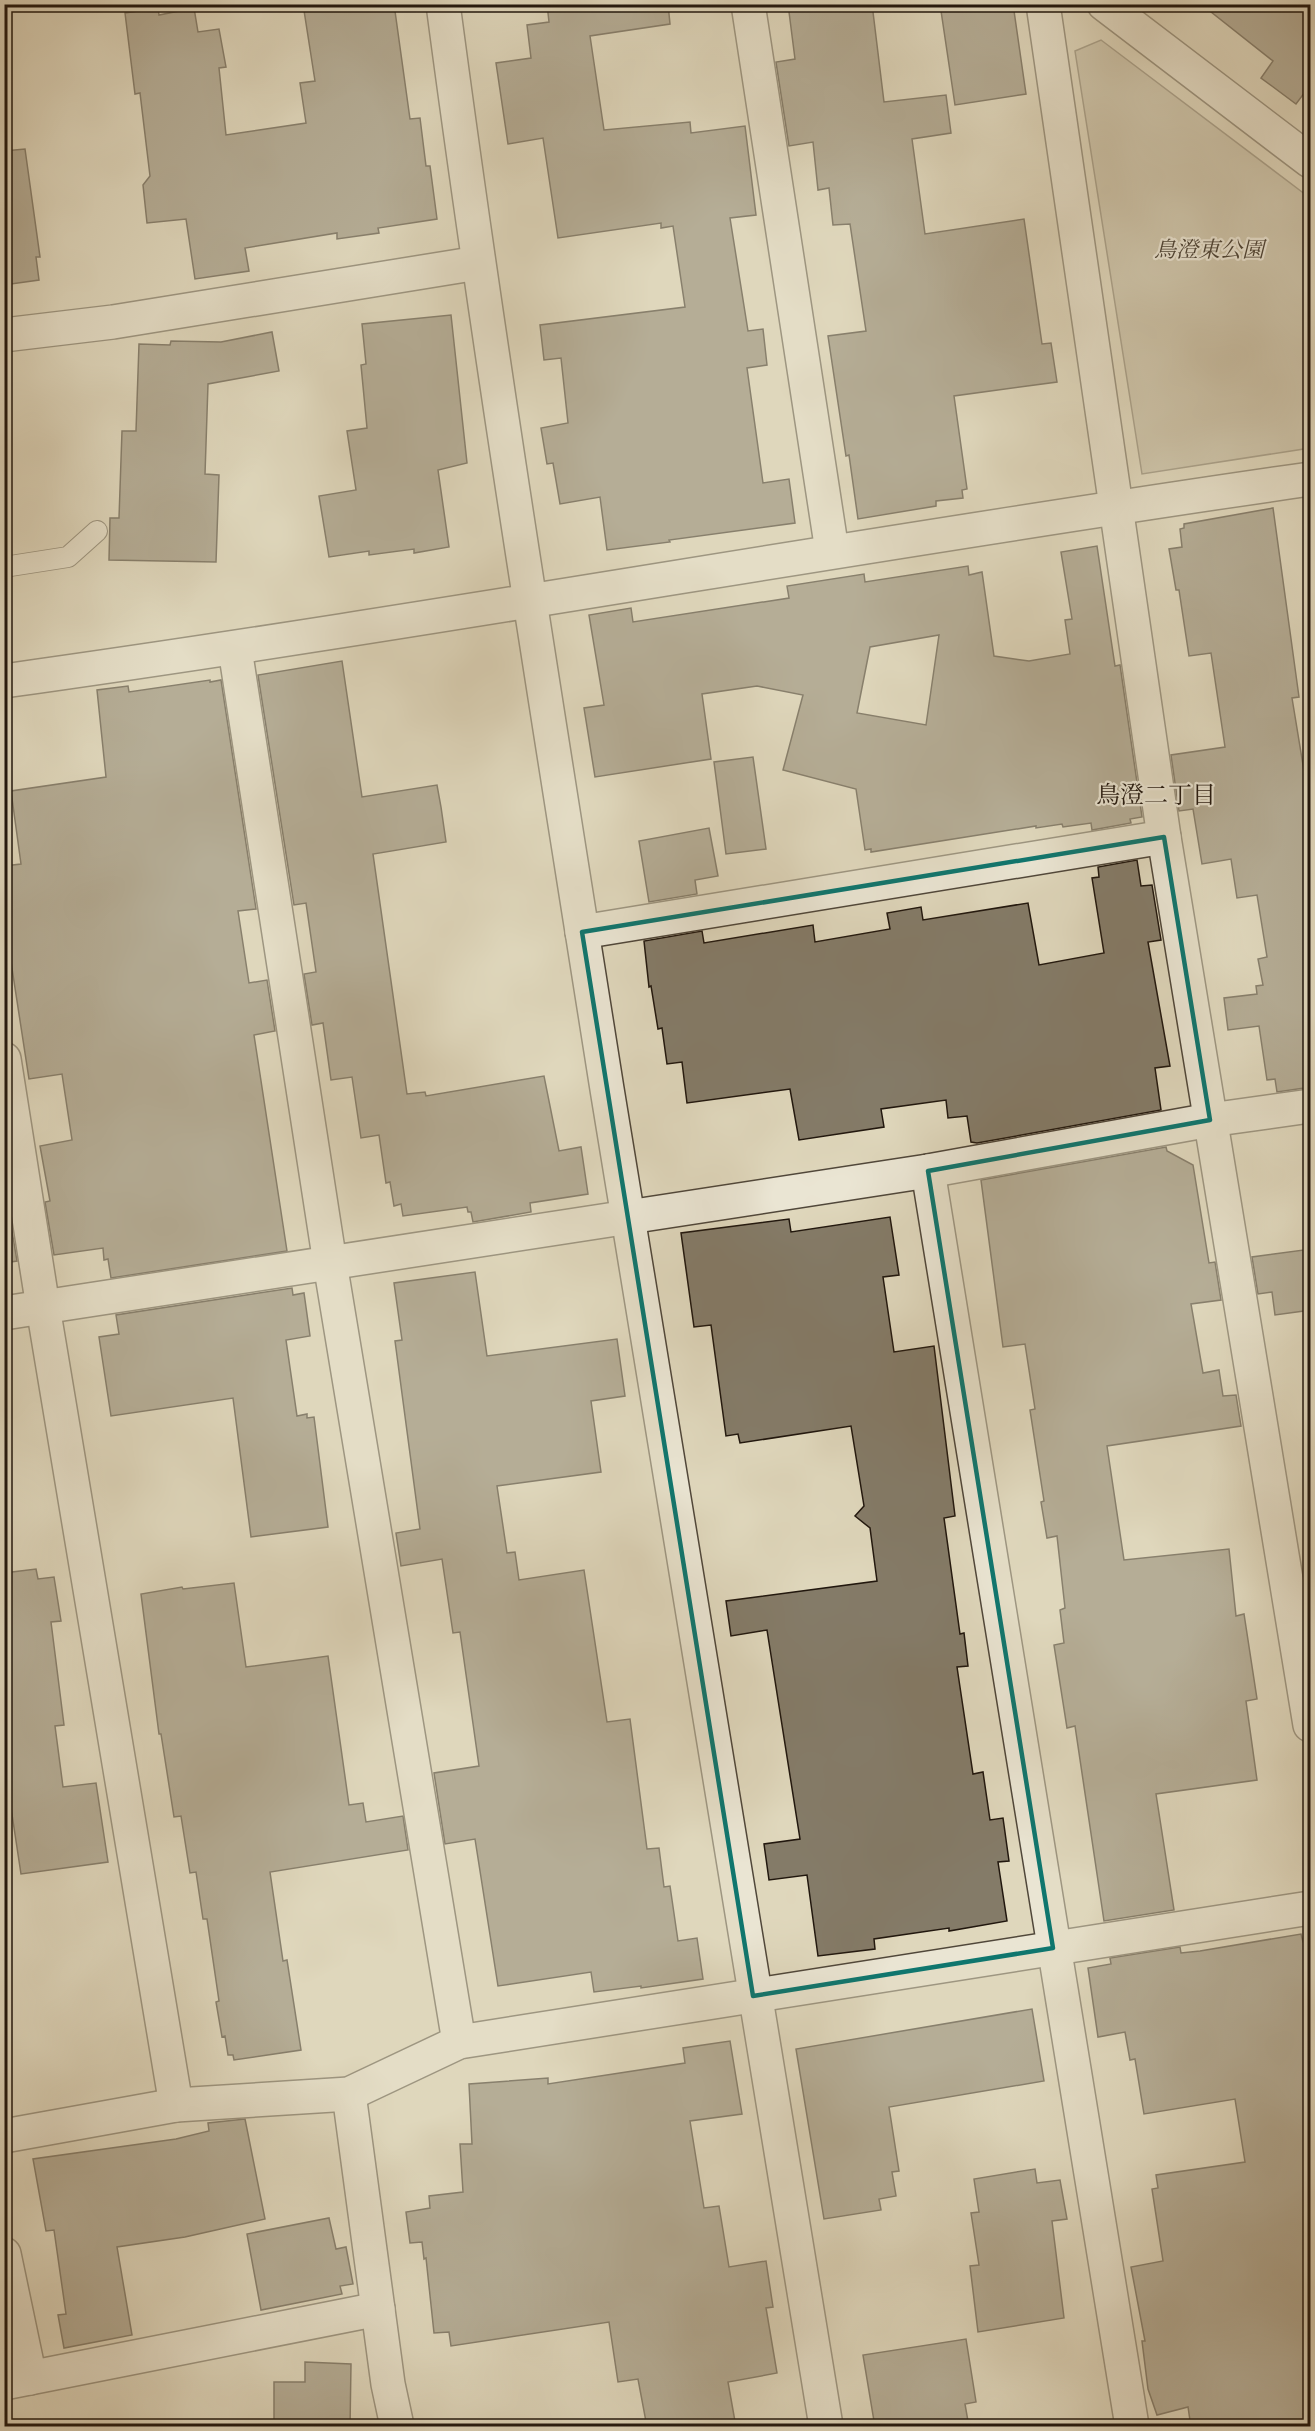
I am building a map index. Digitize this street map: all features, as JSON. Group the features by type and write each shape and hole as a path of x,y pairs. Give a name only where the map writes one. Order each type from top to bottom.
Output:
{"street":[{"path":"444,4 478,263 582,932 753,1996 826,2427"},
{"path":"748,4 832,551"},
{"path":"1044,4 1164,837 1209,1120 1311,1725"},
{"path":"1104,4 1311,161"},
{"path":"4,335 112,322 478,263"},
{"path":"4,681 235,649 832,551 1118,506 1311,479"},
{"path":"235,649 330,1263 459,2042"},
{"path":"582,932 1164,837"},
{"path":"4,1059 176,2105"},
{"path":"4,1313 628,1215 928,1171 1209,1120 1311,1106"},
{"path":"928,1171 1132,2427"},
{"path":"4,2136 176,2105 349,2094 459,2042 1311,1908"},
{"path":"349,2094 388,2384 397,2427"},
{"path":"4,2254 17,2380 378,2309"}],"lane":[{"path":"4,567 68,557 97,531"}],"highlighted area":[{"path":"1164,837 1210,1120 928,1171 1053,1948 753,1996 582,932"}],"green space":[{"name":"鳥澄東公園","path":"1101,40 1310,198 1310,448 1142,474 1075,51"}],"building":[{"path":"303,4 394,4 410,119 420,118 426,166 430,166 437,219 378,228 379,233 337,239 337,233 245,248 249,271 195,279 186,219 147,223 143,185 150,176 140,93 135,94 125,13 158,8 159,15 194,8 198,32 219,29 226,67 219,68 226,135 306,123 300,83 315,81"},
{"path":"547,4 668,4 670,24 590,36 604,130 690,122 691,133 745,126 756,215 730,218 748,331 763,329 767,365 747,368 763,483 789,479 795,523 607,550 600,497 560,504 553,463 547,464 541,428 568,423 561,358 544,360 540,325 685,307 673,226 661,228 661,223 558,238 543,138 508,144 496,63 531,58 527,25 549,22"},
{"path":"788,4 872,4 884,102 946,95 951,133 912,139 925,234 1024,219 1042,344 1051,343 1057,382 954,396 967,489 962,490 963,498 936,501 936,506 858,519 828,336 866,331 850,224 833,225 829,188 818,190 813,142 789,146 776,62 795,59"},
{"path":"940,4 1013,4 1026,94 955,105"},
{"path":"1201,4 1311,4 1311,84 1296,104 1261,78 1273,61"},
{"path":"25,149 40,257 36,257 39,280 4,285 4,151"},
{"path":"451,315 467,463 438,470 449,547 414,553 414,549 369,555 369,551 329,557 319,496 356,490 347,431 367,428 361,365 366,364 362,324"},
{"path":"272,332 279,371 208,384 205,474 219,475 216,562 109,560 110,518 119,518 122,431 136,431 139,344 170,345 171,341 221,342"},
{"path":"1273,508 1299,697 1292,698 1304,771 1307,771 1311,794 1311,1087 1277,1092 1275,1079 1267,1080 1259,1026 1228,1030 1224,998 1257,994 1256,986 1263,985 1258,959 1267,957 1257,895 1237,898 1231,859 1202,864 1193,809 1179,811 1171,755 1225,747 1211,653 1189,656 1179,590 1176,590 1169,549 1182,547 1180,529 1184,528 1184,524"},
{"path":"1097,546 1115,666 1120,665 1142,817 1130,819 1131,823 1092,830 1091,823 1063,827 1062,824 1036,828 1036,826 871,852 871,849 865,850 856,789 783,770 803,695 757,686 702,694 711,759 595,777 584,708 604,705 589,615 631,608 633,622 789,598 787,586 864,574 865,582 968,566 969,575 982,572 994,656 1029,661 1070,654 1065,620 1072,619 1061,552","holes":["939,635 926,725 857,713 870,647"]},
{"path":"342,661 362,797 437,785 441,807 446,842 373,854 407,1094 425,1092 426,1096 544,1076 559,1151 581,1147 588,1194 530,1203 531,1212 473,1222 471,1212 468,1212 467,1207 403,1216 401,1204 394,1206 390,1182 386,1183 379,1135 361,1138 352,1077 331,1080 323,1023 312,1025 304,974 316,972 306,903 294,905 258,675"},
{"path":"210,680 210,682 221,680 256,909 238,911 249,983 267,980 275,1031 254,1035 287,1251 111,1278 108,1259 104,1260 103,1248 54,1255 45,1202 50,1201 40,1146 72,1140 62,1074 29,1079 9,949 4,950 4,866 21,864 11,791 106,777 97,690 128,686 129,692"},
{"path":"753,757 766,849 726,854 714,762"},
{"path":"709,828 718,876 695,880 697,894 649,902 639,841"},
{"path":"1137,860 1141,886 1152,885 1161,940 1148,942 1170,1066 1155,1068 1161,1110 977,1143 971,1142 967,1116 948,1118 946,1100 881,1109 884,1127 799,1140 790,1089 687,1103 682,1062 667,1064 662,1028 658,1029 651,986 649,987 644,941 702,931 704,943 813,925 815,942 890,929 887,913 921,907 923,920 1028,903 1039,965 1104,953 1092,878 1099,877 1098,867"},
{"path":"1166,1147 1167,1151 1193,1165 1209,1263 1215,1262 1221,1300 1191,1304 1203,1373 1219,1370 1223,1396 1236,1395 1241,1426 1107,1446 1124,1560 1229,1549 1236,1616 1244,1614 1257,1699 1246,1701 1257,1780 1156,1794 1174,1910 1104,1921 1075,1726 1067,1728 1054,1645 1064,1643 1060,1610 1065,1608 1057,1536 1047,1538 1041,1502 1044,1501 1030,1410 1035,1409 1025,1344 1003,1347 981,1180"},
{"path":"8,1207 17,1261 4,1263 4,1208"},
{"path":"890,1217 899,1275 883,1277 894,1352 934,1346 955,1516 944,1518 960,1634 964,1633 968,1666 957,1667 973,1774 983,1772 990,1820 1003,1818 1009,1861 998,1862 1007,1921 949,1931 949,1928 874,1939 875,1949 818,1956 807,1875 769,1880 764,1844 800,1839 767,1630 731,1636 726,1601 877,1581 870,1528 855,1516 864,1506 851,1426 740,1443 738,1434 726,1436 711,1325 694,1327 681,1233 789,1219 791,1232"},
{"path":"1311,1249 1311,1310 1275,1315 1272,1292 1258,1294 1252,1257"},
{"path":"475,1272 487,1356 617,1339 625,1396 591,1401 601,1472 497,1486 507,1553 515,1552 519,1580 584,1570 607,1722 630,1719 647,1849 659,1848 664,1887 670,1886 678,1941 697,1938 703,1979 594,1992 591,1972 498,1986 475,1839 445,1844 434,1773 479,1766 460,1632 453,1633 442,1559 401,1566 396,1533 420,1529 395,1341 402,1340 394,1283"},
{"path":"292,1288 293,1295 304,1293 310,1336 286,1340 297,1416 307,1414 307,1418 314,1417 328,1527 251,1537 233,1398 111,1416 99,1337 119,1334 116,1315"},
{"path":"36,1569 38,1579 54,1577 61,1621 51,1622 64,1725 55,1726 63,1787 96,1783 108,1862 21,1874 8,1788 4,1788 4,1573"},
{"path":"234,1583 246,1667 328,1656 349,1805 363,1803 366,1822 403,1816 408,1850 270,1872 283,1961 287,1960 301,2050 234,2060 233,2055 228,2055 225,2036 222,2037 207,1919 203,1919 196,1872 190,1873 181,1816 174,1817 161,1734 159,1734 141,1594 182,1587 183,1589"},
{"path":"1301,1934 1303,1942 1311,1941 1311,2421 1268,2427 1191,2427 1188,2407 1157,2415 1148,2389 1142,2341 1145,2341 1131,2267 1163,2261 1152,2189 1158,2188 1156,2175 1245,2162 1235,2099 1144,2114 1135,2059 1130,2060 1125,2032 1098,2037 1088,1968 1111,1964 1110,1958 1180,1947 1181,1953 1200,1951"},
{"path":"1032,2009 1044,2081 889,2107 899,2171 892,2172 896,2196 879,2199 881,2210 824,2219 796,2049"},
{"path":"730,2041 742,2114 690,2121 704,2208 719,2206 729,2267 766,2261 773,2307 766,2308 777,2373 728,2382 736,2427 647,2427 638,2379 618,2382 609,2322 451,2346 449,2332 434,2333 426,2258 424,2259 422,2242 410,2243 406,2212 430,2208 429,2196 463,2192 460,2144 472,2144 469,2084 548,2078 548,2084 685,2063 683,2048"},
{"path":"245,2119 265,2219 185,2237 117,2247 132,2335 64,2348 58,2315 66,2314 54,2230 46,2231 33,2159 176,2139 209,2131 208,2123"},
{"path":"1035,2169 1037,2183 1060,2180 1067,2219 1052,2221 1064,2318 978,2332 970,2266 979,2265 971,2213 979,2212 974,2179"},
{"path":"329,2218 336,2249 346,2247 353,2284 340,2286 342,2294 261,2310 247,2234"},
{"path":"966,2339 976,2402 965,2404 969,2427 875,2427 863,2355"},
{"path":"305,2362 351,2364 350,2427 274,2427 274,2382 305,2382"}],"district":[{"name":"鳥澄二丁目","path":"1156,795"}]}
